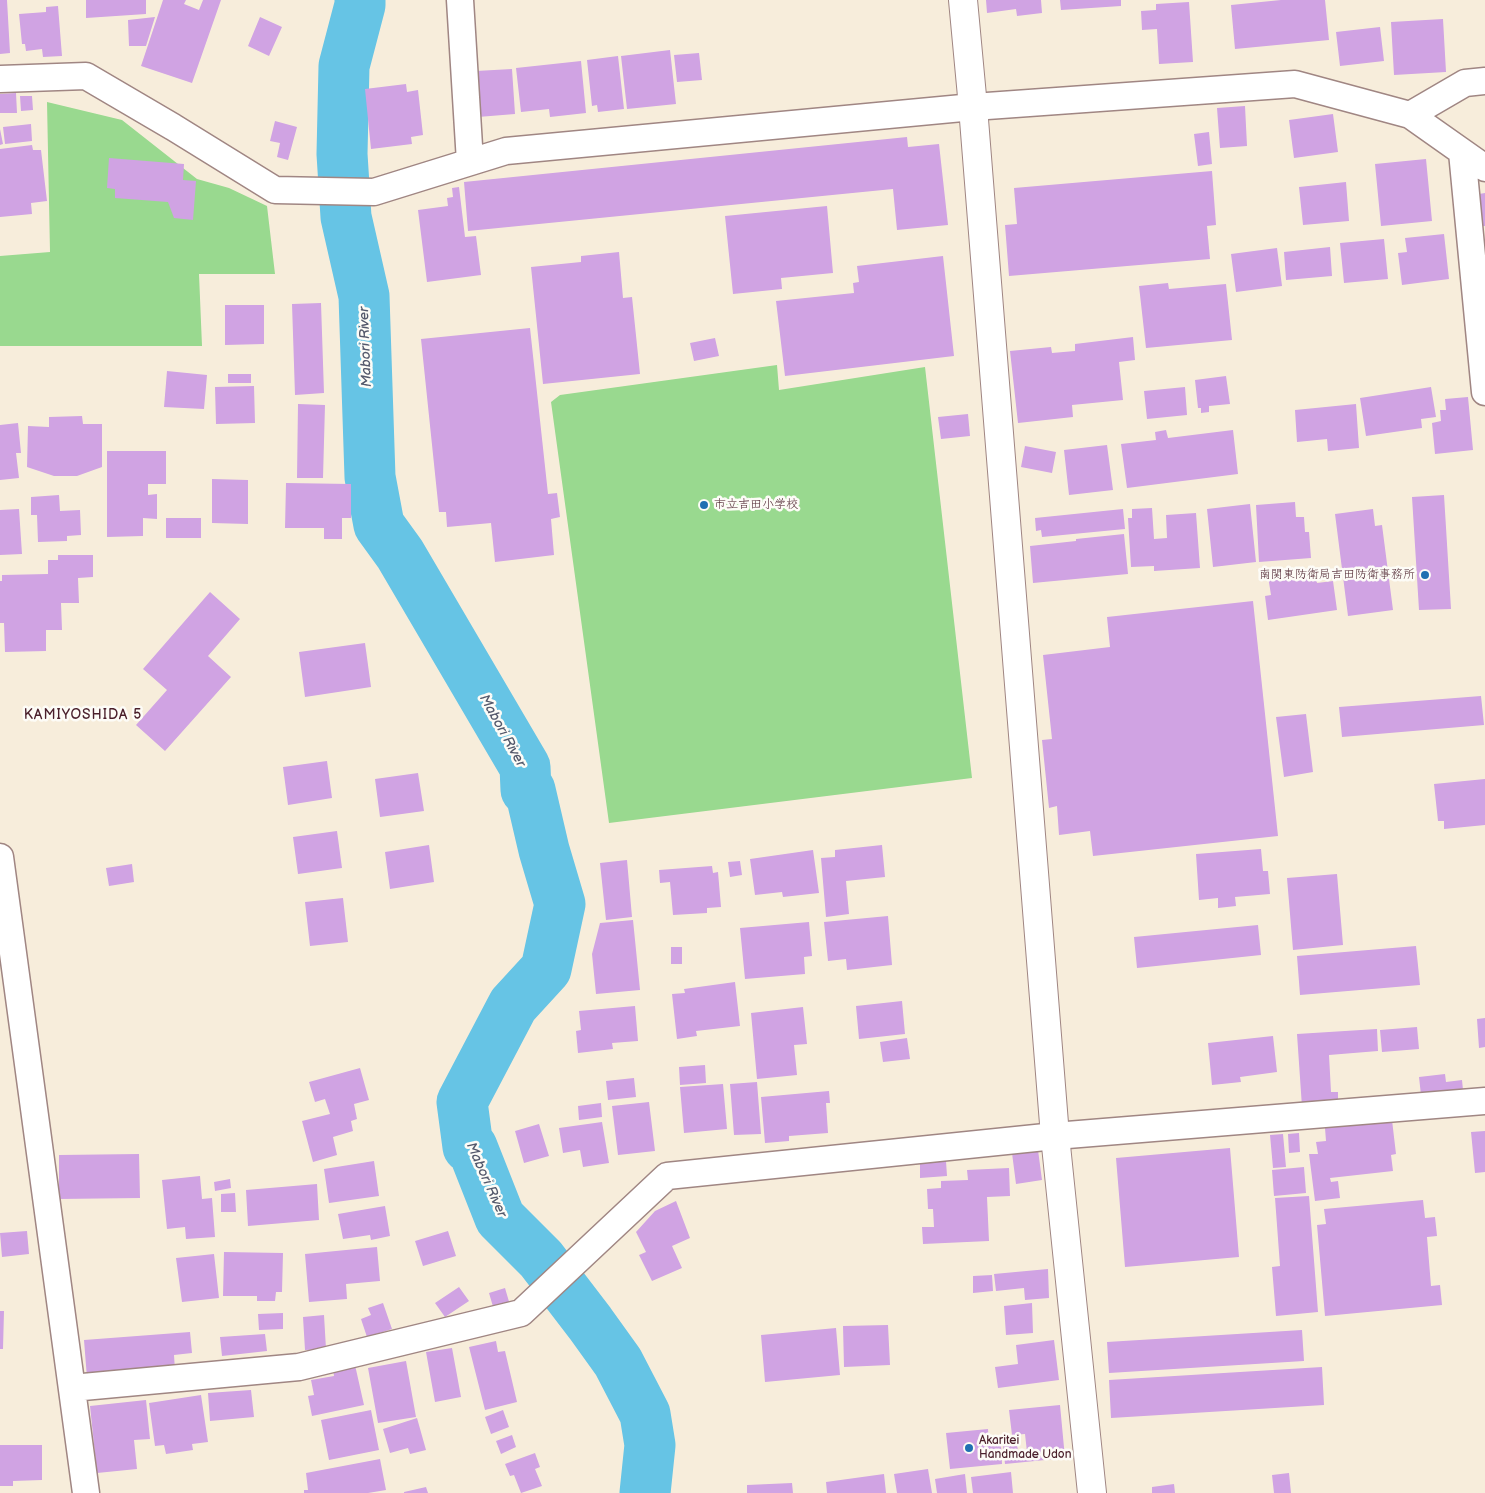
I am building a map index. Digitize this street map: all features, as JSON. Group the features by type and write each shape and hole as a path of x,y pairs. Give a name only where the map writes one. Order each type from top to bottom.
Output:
{"street":[{"path":"460,0 470,162"},
{"path":"963,0 1055,1136 1092,1493"},
{"path":"0,79 86,76 275,190 374,192 506,151 973,107 1295,84 1410,116 1485,168"},
{"path":"1410,116 1466,83 1485,82"},
{"path":"1462,152 1485,392"},
{"path":"0,857 86,1493"},
{"path":"72,1388 299,1367 521,1312 667,1176 1055,1136 1485,1101"}],"green space":[{"path":"47,102 122,120 197,179 229,188 267,206 275,274 199,274 202,346 0,346 0,256 50,252"},
{"path":"777,365 779,390 925,367 972,778 609,823 551,402 560,395"}],"building":[{"path":"0,0 7,0 10,53 0,54"},
{"path":"86,0 146,0 146,14 86,18"},
{"path":"163,0 186,0 184,4 199,10 203,0 221,0 192,83 141,66"},
{"path":"986,0 1041,0 1042,13 1017,16 1016,9 987,13"},
{"path":"1060,0 1121,0 1121,6 1061,10"},
{"path":"1281,0 1325,0 1329,40 1235,49 1231,5"},
{"path":"1189,2 1193,62 1159,64 1157,29 1142,30 1141,11 1156,10 1156,4"},
{"path":"58,6 62,56 43,57 42,49 26,51 25,44 22,44 19,14 46,12 46,7"},
{"path":"155,17 146,46 129,46 128,20"},
{"path":"260,17 282,27 269,56 248,46"},
{"path":"1443,19 1446,72 1394,75 1391,22"},
{"path":"1380,27 1384,61 1340,66 1336,32"},
{"path":"670,50 676,104 627,109 621,56"},
{"path":"699,53 702,80 677,82 674,55"},
{"path":"618,56 624,109 598,112 597,105 592,106 587,60"},
{"path":"581,61 586,113 550,117 549,109 521,112 516,68"},
{"path":"512,69 515,114 478,117 476,71"},
{"path":"406,84 407,92 418,90 423,135 411,137 412,144 371,149 365,89"},
{"path":"16,93 17,113 0,113 0,94"},
{"path":"20,96 32,96 33,110 21,111"},
{"path":"1245,106 1247,146 1220,148 1217,108"},
{"path":"1333,114 1338,152 1294,158 1289,120"},
{"path":"275,121 297,127 288,160 277,157 280,143 270,141"},
{"path":"31,124 32,141 5,144 3,127"},
{"path":"0,129 3,144 0,145"},
{"path":"1209,132 1212,164 1198,166 1194,134"},
{"path":"907,137 908,147 939,144 948,225 897,230 893,189 468,231 464,182"},
{"path":"32,145 33,150 41,150 47,201 31,203 32,214 0,217 0,149"},
{"path":"109,158 184,164 183,180 196,181 193,220 174,218 168,202 115,198 115,189 107,188"},
{"path":"1426,159 1432,221 1381,226 1375,164"},
{"path":"1212,171 1216,225 1207,226 1210,259 1009,276 1005,225 1017,224 1014,188"},
{"path":"1346,182 1349,221 1303,225 1299,187"},
{"path":"459,187 465,237 476,236 481,275 427,282 418,210 448,206 447,198 453,197 452,188"},
{"path":"1485,193 1485,226 1476,227 1473,195"},
{"path":"827,206 833,273 781,278 782,289 733,294 725,216"},
{"path":"1444,234 1449,279 1402,285 1398,253 1407,252 1405,238"},
{"path":"1384,239 1388,279 1344,283 1340,243"},
{"path":"1330,247 1332,276 1286,280 1284,252"},
{"path":"1277,248 1282,286 1236,292 1231,254"},
{"path":"619,252 623,298 632,297 640,374 543,384 531,267 581,262 581,256"},
{"path":"943,256 954,356 785,376 776,301 854,293 853,283 859,282 857,266"},
{"path":"1168,283 1169,289 1226,284 1232,340 1146,348 1139,286"},
{"path":"321,303 324,393 295,395 292,304"},
{"path":"225,305 264,305 264,344 225,345"},
{"path":"530,328 548,494 557,493 560,517 551,519 554,555 495,562 491,523 447,527 446,512 439,512 421,339"},
{"path":"1133,337 1135,360 1119,362 1123,400 1072,405 1073,417 1018,423 1010,351 1051,347 1052,353 1075,351 1075,344"},
{"path":"715,338 719,356 694,361 690,343"},
{"path":"167,371 207,375 204,409 164,407"},
{"path":"228,374 251,374 251,383 228,383"},
{"path":"1226,376 1230,404 1209,406 1209,412 1201,413 1201,408 1198,408 1195,380"},
{"path":"254,386 255,423 216,424 215,387"},
{"path":"1185,387 1187,415 1147,419 1144,391"},
{"path":"1431,387 1436,417 1421,419 1422,428 1366,436 1360,398"},
{"path":"1468,397 1473,450 1435,454 1432,423 1441,421 1440,410 1446,410 1445,399"},
{"path":"298,404 325,405 323,478 297,478"},
{"path":"1356,404 1359,448 1328,451 1327,439 1297,442 1295,410"},
{"path":"968,414 970,436 941,439 938,417"},
{"path":"82,416 83,424 102,424 102,467 77,476 54,476 27,467 28,426 49,427 49,417"},
{"path":"18,423 21,453 16,453 19,478 0,480 0,425"},
{"path":"1166,430 1168,438 1233,430 1238,474 1127,488 1121,444 1156,440 1155,432"},
{"path":"1107,445 1113,490 1069,495 1064,450"},
{"path":"1025,446 1056,452 1052,473 1021,467"},
{"path":"107,451 166,451 166,484 148,484 148,495 157,494 157,519 143,518 143,536 107,537"},
{"path":"212,479 248,480 248,524 212,523"},
{"path":"286,483 351,484 351,518 342,518 342,539 324,539 324,528 285,528"},
{"path":"59,495 60,511 80,510 81,535 67,536 67,541 38,542 37,515 31,515 31,497"},
{"path":"1444,495 1451,609 1419,610 1412,497"},
{"path":"1295,502 1296,517 1304,517 1305,532 1309,532 1311,558 1259,562 1256,505"},
{"path":"1250,504 1256,562 1213,567 1207,509"},
{"path":"1152,508 1154,539 1167,538 1166,515 1196,513 1200,568 1154,571 1154,566 1131,567 1128,518 1132,518 1132,509"},
{"path":"19,509 22,554 0,555 0,510"},
{"path":"1123,509 1125,529 1042,537 1041,530 1036,531 1035,518"},
{"path":"1373,509 1375,526 1382,525 1393,610 1348,616 1335,514"},
{"path":"166,518 201,518 201,538 166,538"},
{"path":"1124,534 1128,574 1033,583 1030,546"},
{"path":"58,555 93,555 93,577 78,578 79,603 61,603 62,630 46,630 46,651 5,652 4,623 0,623 0,581 2,581 2,575 48,574 48,560 58,560"},
{"path":"1285,568 1285,572 1315,568 1317,583 1333,581 1337,610 1268,620 1265,596 1271,595 1267,570"},
{"path":"210,592 240,619 208,656 231,677 165,751 136,725 167,690 143,669"},
{"path":"1253,601 1278,836 1093,856 1090,831 1059,835 1057,806 1049,808 1042,740 1052,739 1043,655 1110,647 1107,617"},
{"path":"365,643 371,687 305,697 299,652"},
{"path":"1481,696 1484,725 1342,737 1339,707"},
{"path":"1306,714 1313,772 1284,777 1276,717"},
{"path":"327,761 332,798 288,805 283,767"},
{"path":"418,773 424,811 380,817 375,779"},
{"path":"1485,779 1485,825 1444,829 1444,821 1438,821 1434,784"},
{"path":"337,831 342,868 298,874 293,837"},
{"path":"429,845 434,882 390,889 385,852"},
{"path":"882,845 885,877 846,881 849,914 826,917 821,858 835,857 835,850"},
{"path":"1261,849 1263,871 1268,871 1270,894 1235,897 1236,906 1218,908 1218,898 1199,900 1196,854"},
{"path":"813,850 819,893 783,897 782,892 755,895 750,859"},
{"path":"627,860 632,917 606,920 600,863"},
{"path":"740,861 742,875 730,877 728,862"},
{"path":"132,864 134,882 109,886 106,868"},
{"path":"712,866 713,873 718,872 721,907 707,908 707,913 673,915 670,882 660,883 659,870"},
{"path":"1337,874 1343,945 1293,950 1287,878"},
{"path":"343,898 348,942 310,946 305,902"},
{"path":"888,916 892,965 847,970 846,959 828,961 824,922"},
{"path":"633,920 640,990 596,994 592,954 600,923"},
{"path":"809,922 812,956 804,957 805,974 745,979 740,928"},
{"path":"1258,925 1261,955 1137,968 1134,937"},
{"path":"1416,946 1420,985 1300,995 1297,956"},
{"path":"671,947 682,947 682,964 671,964"},
{"path":"735,982 740,1026 696,1031 697,1036 677,1039 672,994 685,993 684,989"},
{"path":"902,1001 905,1034 859,1039 856,1006"},
{"path":"635,1006 638,1041 612,1043 613,1049 578,1053 576,1031 581,1030 579,1011"},
{"path":"803,1007 807,1044 794,1045 797,1075 757,1079 751,1013"},
{"path":"1485,1018 1485,1047 1479,1048 1477,1019"},
{"path":"1417,1027 1419,1049 1382,1052 1380,1030"},
{"path":"1377,1029 1378,1051 1329,1055 1331,1092 1338,1092 1338,1104 1302,1107 1297,1034"},
{"path":"1273,1036 1277,1072 1240,1077 1241,1082 1212,1085 1208,1043"},
{"path":"907,1038 910,1059 883,1062 880,1042"},
{"path":"705,1065 706,1083 680,1085 679,1067"},
{"path":"360,1068 369,1100 354,1104 357,1119 351,1121 353,1131 333,1137 337,1155 313,1162 302,1121 330,1114 325,1099 315,1102 309,1082"},
{"path":"1445,1074 1446,1082 1462,1080 1463,1090 1421,1095 1419,1077"},
{"path":"634,1078 636,1097 608,1100 606,1081"},
{"path":"757,1082 761,1134 734,1135 730,1084"},
{"path":"723,1084 727,1129 684,1133 680,1087"},
{"path":"829,1091 830,1103 826,1103 828,1133 789,1136 789,1141 765,1143 761,1097"},
{"path":"649,1102 655,1151 618,1155 612,1106"},
{"path":"601,1103 602,1117 579,1120 578,1106"},
{"path":"1392,1120 1396,1154 1391,1155 1393,1171 1330,1178 1331,1182 1338,1181 1340,1198 1315,1201 1309,1154 1318,1154 1316,1142 1326,1141 1325,1128"},
{"path":"602,1122 609,1163 583,1167 580,1150 563,1153 559,1128"},
{"path":"539,1124 549,1156 524,1163 515,1131"},
{"path":"1485,1131 1485,1172 1475,1173 1471,1132"},
{"path":"1299,1133 1300,1152 1289,1153 1288,1134"},
{"path":"1283,1134 1286,1167 1273,1168 1270,1135"},
{"path":"1230,1148 1239,1257 1125,1267 1116,1158"},
{"path":"1038,1150 1042,1180 1016,1184 1012,1153"},
{"path":"139,1154 140,1198 59,1199 59,1155"},
{"path":"374,1161 379,1196 329,1203 324,1169"},
{"path":"946,1161 947,1176 920,1178 920,1163"},
{"path":"1304,1167 1306,1193 1274,1196 1272,1170"},
{"path":"1009,1168 1010,1196 987,1197 989,1241 923,1244 922,1227 934,1227 933,1209 928,1209 927,1189 941,1188 941,1181 968,1180 967,1170"},
{"path":"200,1176 202,1199 212,1198 215,1237 186,1239 185,1227 167,1229 162,1180"},
{"path":"230,1179 231,1188 215,1191 214,1182"},
{"path":"317,1184 319,1220 248,1226 246,1190"},
{"path":"235,1193 236,1212 221,1212 221,1194"},
{"path":"1309,1196 1318,1312 1276,1316 1272,1267 1280,1266 1275,1198"},
{"path":"1423,1200 1425,1218 1435,1217 1437,1236 1427,1237 1431,1286 1440,1285 1442,1305 1325,1316 1317,1225 1326,1224 1324,1209"},
{"path":"676,1201 690,1238 672,1246 682,1268 652,1281 639,1255 646,1252 636,1232 655,1211"},
{"path":"385,1206 390,1236 371,1240 370,1235 343,1239 338,1214"},
{"path":"27,1231 29,1254 2,1257 0,1233"},
{"path":"448,1231 456,1256 423,1266 415,1241"},
{"path":"377,1247 380,1281 346,1284 347,1299 309,1302 305,1254"},
{"path":"224,1252 283,1253 282,1292 276,1292 275,1301 257,1301 257,1296 223,1296"},
{"path":"214,1254 219,1298 182,1302 176,1258"},
{"path":"1048,1269 1049,1298 1025,1300 1024,1288 996,1291 994,1274"},
{"path":"992,1275 993,1291 973,1293 973,1276"},
{"path":"459,1287 469,1301 445,1317 435,1303"},
{"path":"505,1288 510,1305 494,1310 489,1293"},
{"path":"383,1303 392,1329 367,1337 361,1319 371,1315 368,1308"},
{"path":"1032,1303 1033,1333 1006,1335 1004,1306"},
{"path":"0,1311 4,1311 3,1349 0,1349"},
{"path":"283,1313 283,1329 259,1330 258,1314"},
{"path":"324,1315 326,1349 305,1350 303,1317"},
{"path":"888,1325 890,1365 844,1367 843,1326"},
{"path":"836,1328 840,1375 765,1382 761,1335"},
{"path":"1302,1330 1304,1361 1109,1373 1107,1342"},
{"path":"190,1332 192,1353 174,1355 175,1370 87,1378 84,1340"},
{"path":"265,1334 267,1351 222,1356 220,1337"},
{"path":"1054,1340 1059,1380 998,1388 995,1367 1018,1364 1016,1345"},
{"path":"496,1341 498,1352 505,1351 517,1402 485,1410 469,1347"},
{"path":"452,1348 461,1397 435,1402 426,1352"},
{"path":"406,1361 416,1417 378,1423 368,1368"},
{"path":"355,1365 364,1405 312,1416 308,1396 314,1395 311,1380 334,1376 333,1369"},
{"path":"1322,1367 1324,1405 1111,1418 1109,1380"},
{"path":"251,1390 254,1417 210,1421 208,1393"},
{"path":"201,1395 208,1442 192,1444 193,1450 166,1454 164,1445 155,1446 149,1403"},
{"path":"146,1400 150,1439 134,1440 137,1469 97,1473 90,1406"},
{"path":"1060,1405 1065,1458 1005,1464 1003,1446 1017,1444 1018,1452 1027,1452 1025,1434 1012,1435 1009,1410"},
{"path":"371,1410 379,1450 329,1460 321,1420"},
{"path":"503,1410 509,1427 491,1434 485,1417"},
{"path":"417,1418 426,1450 410,1454 408,1448 390,1453 383,1429"},
{"path":"988,1429 989,1446 1001,1445 1002,1464 950,1469 946,1433"},
{"path":"512,1435 516,1447 501,1454 496,1441"},
{"path":"0,1445 42,1445 42,1480 13,1481 13,1486 0,1486"},
{"path":"535,1453 540,1467 535,1469 542,1486 521,1493 514,1475 510,1476 505,1464"},
{"path":"380,1459 386,1490 368,1493 304,1493 304,1490 308,1490 306,1473"},
{"path":"928,1469 932,1493 897,1493 894,1474"},
{"path":"1011,1472 1013,1493 973,1493 971,1477"},
{"path":"1289,1473 1291,1493 1274,1493 1272,1475"},
{"path":"884,1474 886,1493 827,1493 826,1482"},
{"path":"965,1474 967,1493 937,1493 935,1479"},
{"path":"792,1483 793,1493 747,1493 747,1485"},
{"path":"1174,1484 1175,1493 1152,1493 1152,1487"},
{"path":"426,1487 428,1493 404,1493 404,1492"}],"waterway":[{"name":"Mabori River","path":"360,0 344,66 342,154 346,217 364,296 370,477 379,525 400,554 525,767 526,790 530,790 544,850 560,904 546,969 513,1005 462,1102 468,1147 472,1147 500,1218 541,1259 590,1323 618,1362 645,1414 650,1445 645,1493"}],"place":[{"name":"市立吉田小学校","path":"704,505"},
{"name":"南関東防衛局吉田防衛事務所","path":"1425,575"},
{"name":"Akaritei Handmade Udon","path":"969,1448"}],"district":[{"name":"KAMIYOSHIDA 5","path":"83,715"}]}
